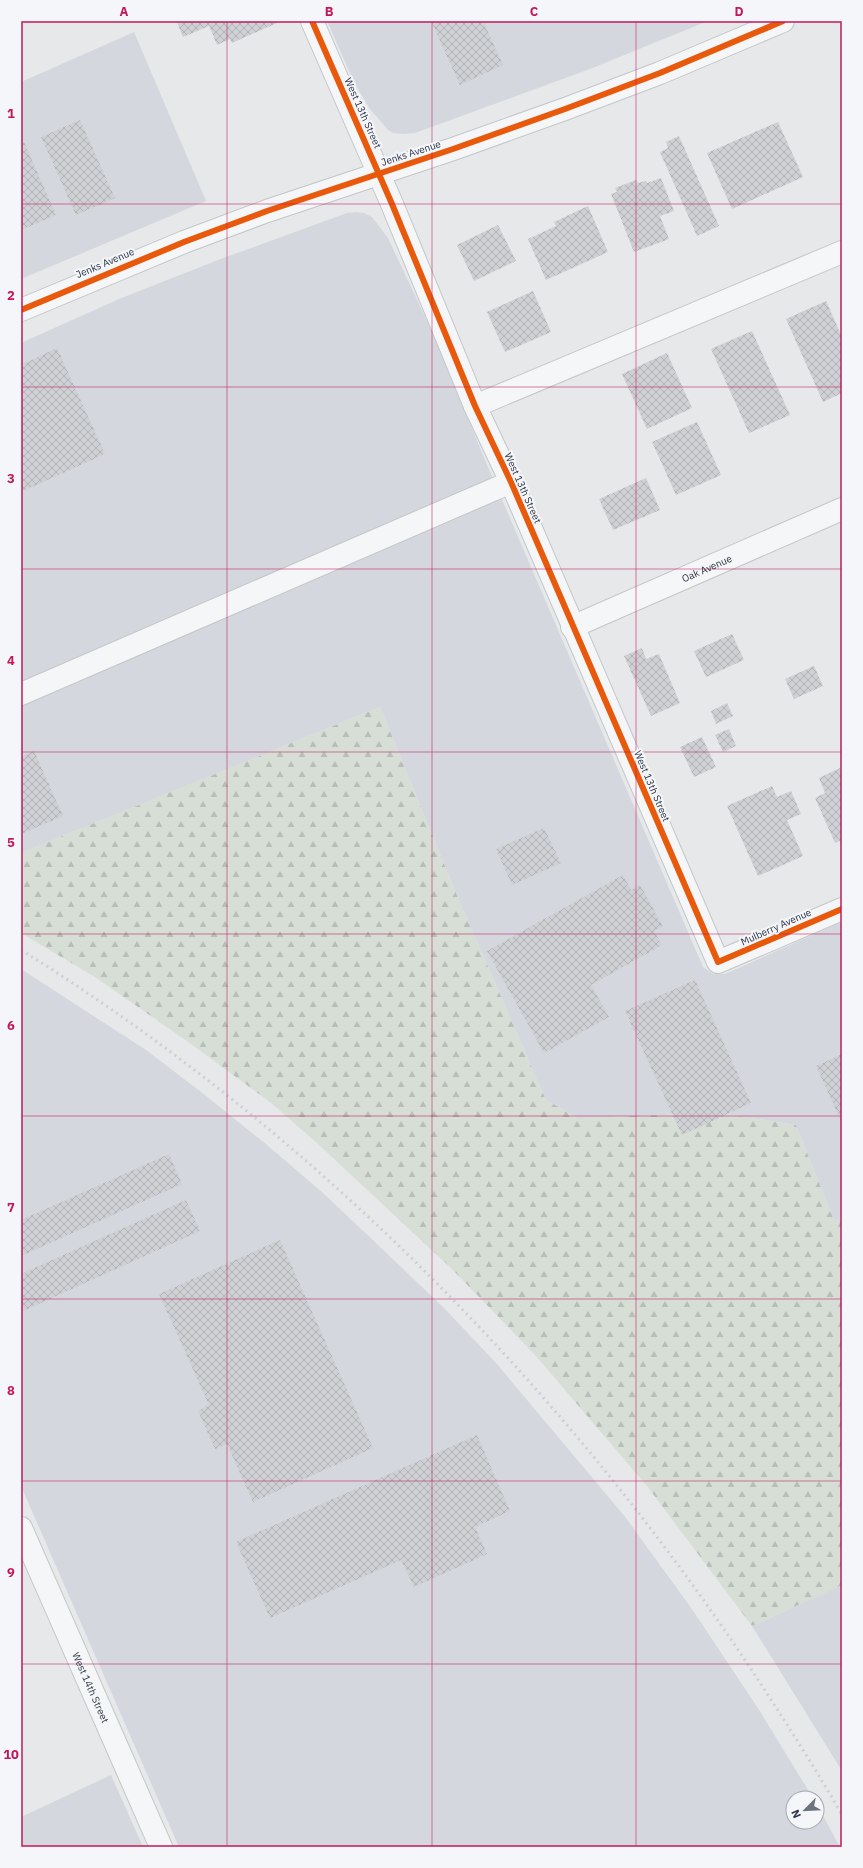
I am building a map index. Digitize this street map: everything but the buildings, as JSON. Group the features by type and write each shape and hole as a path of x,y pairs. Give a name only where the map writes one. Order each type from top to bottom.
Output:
{"street":[{"name":"West 13th Street","path":"312,21 379,174 475,406 511,482 572,627 718,962"},
{"name":"Jenks Avenue","path":"21,310 184,242 274,209 453,149 654,76 783,21"},
{"path":"475,406 842,252"},
{"path":"21,694 511,482"},
{"name":"Oak Avenue","path":"572,627 842,509"},
{"name":"Mulberry Avenue","path":"718,962 842,909"},
{"name":"West 14th Street","path":"21,1528 161,1847"}],"shaded area":[{"path":"327,21 708,21 590,69 415,133 403,134 393,133 388,130 370,109 355,84"},
{"path":"134,32 206,201 21,279 21,82"},
{"path":"347,213 364,213 372,217 388,238 435,338 482,453 703,967 713,974 725,974 842,922 842,1221 833,1218 796,1125 718,1113 578,1118 546,1100 458,898 380,707 21,853 21,343 119,299 218,260"},
{"path":"21,969 146,1050 267,1145 323,1193 378,1245 445,1309 497,1364 626,1518 694,1612 761,1713 808,1790 785,1790 785,1830 825,1830 825,1820 840,1847 179,1847 21,1486"},
{"path":"842,1585 842,1771 752,1626"},
{"path":"111,1775 143,1847 21,1847 21,1817"}],"green space":[{"path":"380,707 458,898 546,1100 578,1118 718,1113 796,1125 833,1218 842,1221 842,1585 752,1626 647,1486 536,1356 453,1270 317,1143 270,1102 191,1044 95,977 21,933 21,853"}],"railway":[{"path":"21,950 128,1021 231,1098 329,1181 423,1269 512,1362 596,1460 675,1561 749,1666 785,1721 842,1815"}],"cycle path":[{"path":"312,21 392,204 475,406 511,482 718,962 842,909"},
{"path":"21,310 184,242 267,211 453,149 565,109 660,73 783,21"}]}
